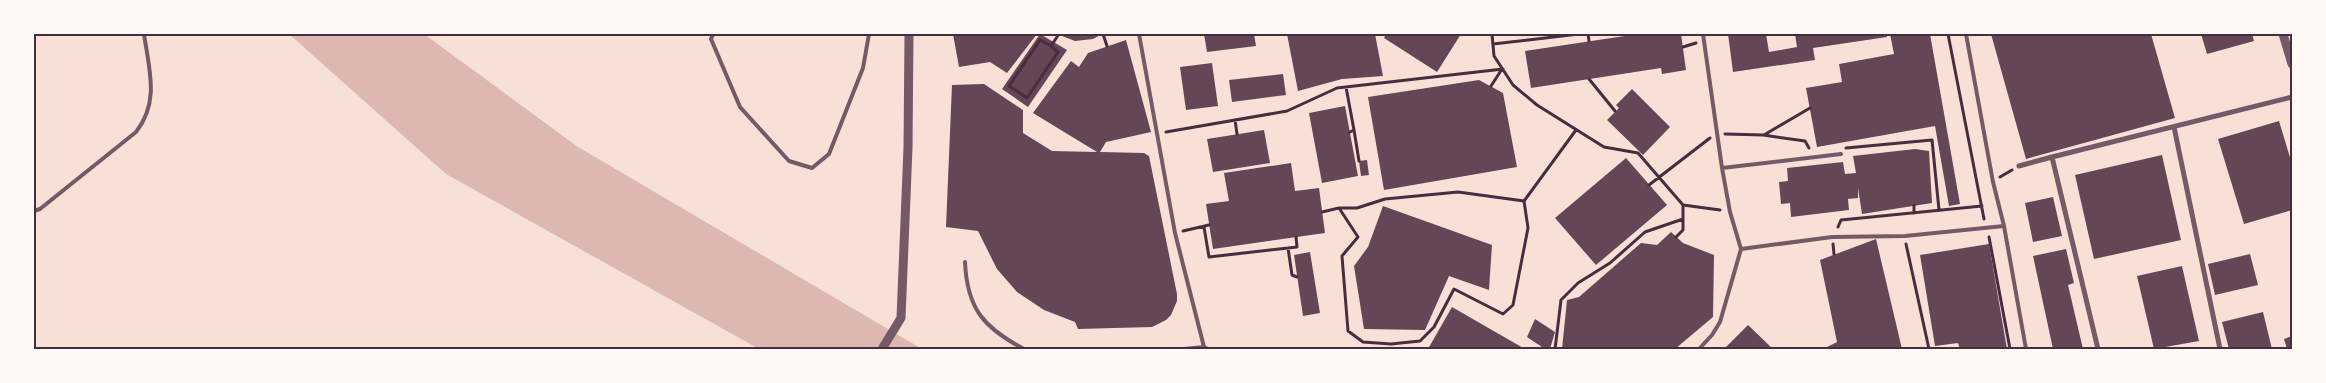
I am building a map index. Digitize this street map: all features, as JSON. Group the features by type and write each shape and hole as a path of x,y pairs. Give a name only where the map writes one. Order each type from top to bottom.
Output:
{"street":[{"path":"882,349 901,318 908,148 909,34"},
{"path":"2283,34 2292,64"},
{"path":"2019,166 2292,97"},
{"path":"2174,127 2220,349"},
{"path":"2052,157 2098,349"}],"lane":[{"path":"34,211 136,132 145,121 152,93 144,34"},
{"path":"713,34 711,39 740,107 789,161 812,168 830,154 862,68 869,34"},
{"path":"1139,34 1175,233 1206,348 1184,349"},
{"path":"1699,349 1720,322 1742,249 1730,212 1722,168 1703,34"},
{"path":"1966,34 2026,349"},
{"path":"1722,168 1841,154"},
{"path":"1742,249 1832,237 1904,236 2004,226"},
{"path":"966,262 966,280 976,310 987,325 1024,349"}],"path":[{"path":"1050,46 1059,34"},
{"path":"1103,34 1107,46"},
{"path":"1492,34 1494,56 1512,85 1536,105 1604,148 1638,153 1683,205 1683,230 1676,237"},
{"path":"1493,44 1579,34"},
{"path":"1588,34 1589,41"},
{"path":"1948,34 1991,244 2010,349"},
{"path":"1040,40 1050,46 1058,52 1026,98 1009,86 1040,40"},
{"path":"1157,134 1287,111 1337,88 1503,68"},
{"path":"1491,86 1503,68"},
{"path":"1589,79 1615,111"},
{"path":"1346,87 1359,161"},
{"path":"1763,135 1810,108"},
{"path":"1235,120 1237,134"},
{"path":"1350,132 1354,130"},
{"path":"1339,208 1358,236 1342,256 1348,331 1363,342 1392,344 1420,341 1434,327 1454,289 1503,314 1513,305 1528,228 1524,201 1576,130"},
{"path":"1649,185 1658,176 1716,133 1763,135 1805,141 1811,151"},
{"path":"1839,148 1932,140 1938,210"},
{"path":"1994,182 2019,166"},
{"path":"1322,212 1339,208 1357,208 1385,199 1458,192 1524,201"},
{"path":"1683,205 1730,212"},
{"path":"1914,205 1914,213"},
{"path":"1832,237 1841,220 1982,206"},
{"path":"1555,349 1560,300 1578,283 1610,263 1645,232 1683,218"},
{"path":"1175,233 1209,225"},
{"path":"1204,227 1209,257 1297,247 1296,237"},
{"path":"1904,236 1929,349"},
{"path":"1288,248 1292,275 1297,277"}],"shaded area":[{"path":"289,34 424,34 578,147 922,349 759,349 446,174"}],"building":[{"path":"953,34 1037,34 1007,73 990,62 959,67"},
{"path":"1040,34 1067,50 1028,107 1002,89"},
{"path":"1057,34 1102,34 1093,39 1075,41"},
{"path":"1204,34 1254,34 1256,46 1207,52"},
{"path":"1287,34 1375,34 1383,76 1342,79 1298,91"},
{"path":"1386,34 1461,34 1437,72 1384,38"},
{"path":"1638,34 1681,34 1686,70 1662,74 1661,68 1531,88 1525,51"},
{"path":"1728,34 1766,34 1769,52 1797,47 1795,34 1887,34 1887,37 1813,48 1815,60 1733,72"},
{"path":"1890,34 1930,34 1960,204 1949,206 1935,126 1817,147 1806,88 1842,82 1839,64 1894,54"},
{"path":"1991,34 2151,34 2175,118 2026,159"},
{"path":"2201,34 2252,34 2254,41 2207,54"},
{"path":"1126,40 1151,132 1106,142 1100,152 1144,153 1149,156 1177,301 1171,315 1166,320 1152,327 1078,329 1075,322 1044,310 1017,292 997,269 978,231 946,227 952,85 984,84 1023,110 1023,133 1052,151 1097,152 1033,113 1071,61 1079,67 1088,53"},
{"path":"1212,63 1218,106 1186,110 1180,67"},
{"path":"1283,74 1286,95 1232,102 1229,80"},
{"path":"1479,80 1503,93 1517,167 1384,190 1368,97"},
{"path":"1632,89 1670,127 1643,155 1607,120 1619,108 1616,105"},
{"path":"1345,106 1358,176 1322,183 1309,113"},
{"path":"2279,121 2292,164 2292,210 2244,224 2218,139"},
{"path":"1264,130 1270,163 1213,172 1207,139"},
{"path":"1915,149 1929,151 1932,203 1862,214 1858,188 1858,198 1848,199 1849,210 1791,217 1790,203 1781,204 1779,182 1788,181 1787,168 1843,162 1845,174 1856,173 1853,156"},
{"path":"2162,155 2181,240 2094,259 2075,175"},
{"path":"1626,158 1667,205 1596,265 1555,218"},
{"path":"1367,160 1369,175 1361,176 1359,161"},
{"path":"1291,163 1295,191 1319,188 1325,233 1213,249 1206,204 1229,201 1224,173"},
{"path":"2053,197 2062,236 2033,242 2025,203"},
{"path":"1383,206 1492,245 1489,290 1449,276 1425,330 1364,329 1354,266 1368,247"},
{"path":"1671,232 1683,243 1714,255 1713,317 1675,349 1562,349 1567,300 1579,297 1641,243 1657,245"},
{"path":"1876,239 1902,349 1823,349 1837,342 1820,260"},
{"path":"1989,244 2007,349 1960,349 1958,343 1935,346 1920,255"},
{"path":"2066,249 2074,283 2068,285 2083,349 2053,349 2033,256"},
{"path":"1310,252 1320,313 1303,316 1294,255"},
{"path":"2250,254 2258,285 2215,295 2208,264"},
{"path":"2182,266 2199,341 2154,349 2137,276"},
{"path":"1452,307 1485,326 1525,349 1428,349"},
{"path":"2263,312 2272,349 2229,349 2222,322"},
{"path":"1535,319 1555,332 1550,349 1545,349 1527,337"},
{"path":"1748,325 1773,349 1724,349"},
{"path":"2292,336 2292,349 2287,349 2284,339"}]}
